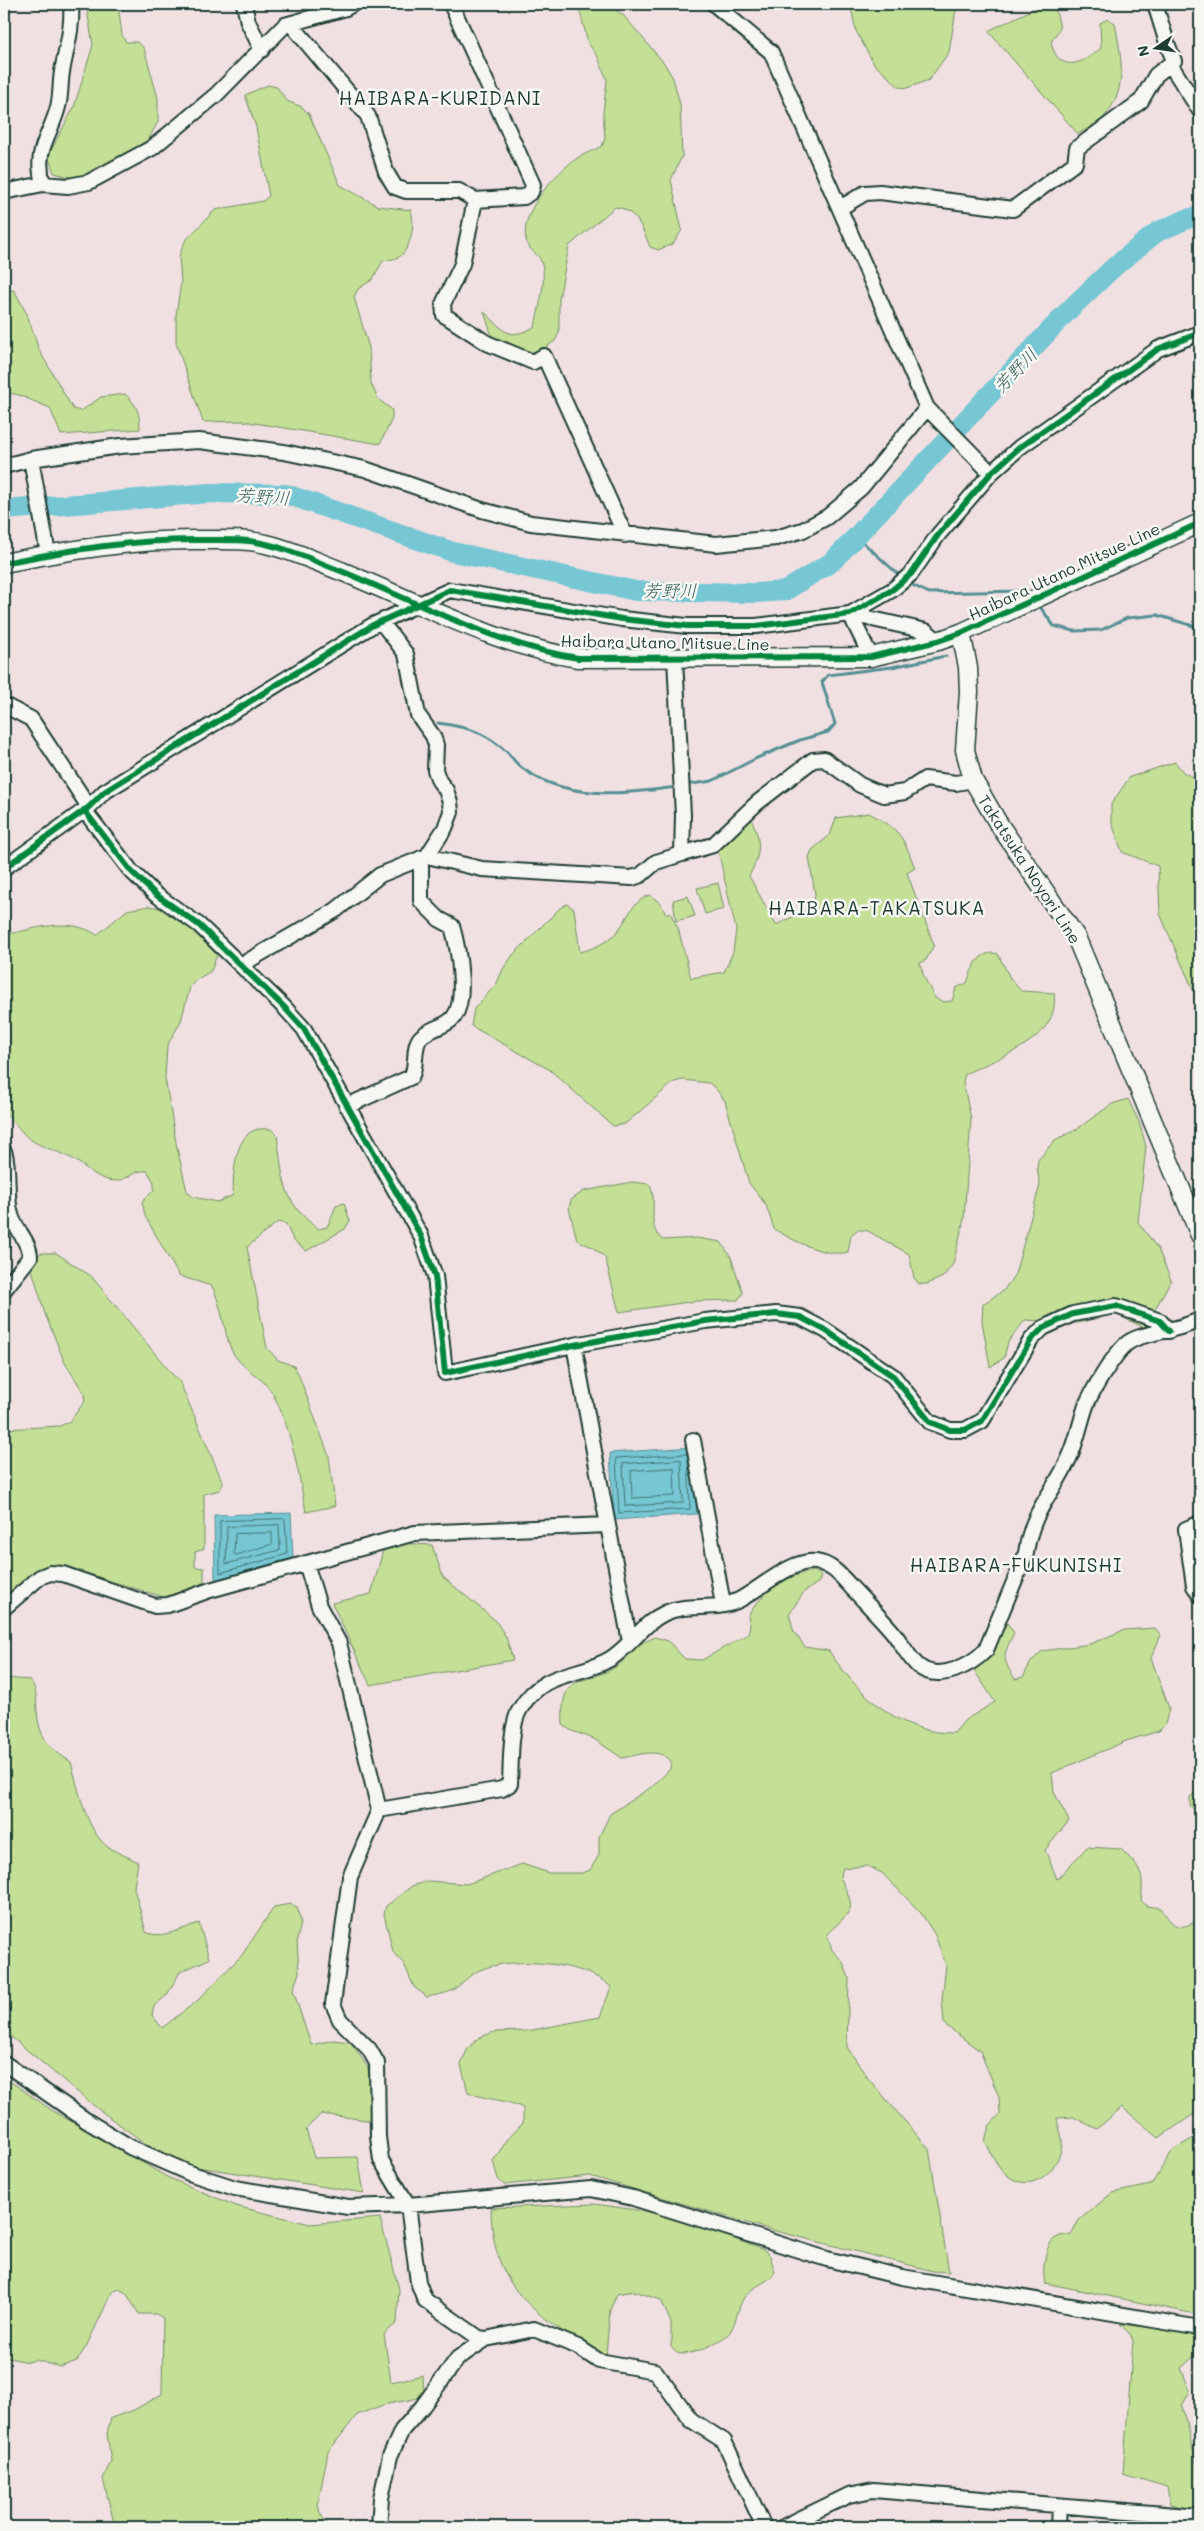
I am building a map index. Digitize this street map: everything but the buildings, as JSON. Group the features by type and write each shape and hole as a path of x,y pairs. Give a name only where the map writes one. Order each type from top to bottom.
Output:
{"main road":[{"name":"Haibara Utano Mitsue Line","path":"4,563 47,549 136,543 233,540 266,544 303,556 494,636 544,653 578,658 871,657 938,642 961,633 1200,523"},
{"name":"Takatsuka Noyori Line","path":"961,633 968,667 970,692 965,750 973,780 998,823 1076,937 1200,1235"}],"street":[{"path":"43,184 39,167 40,152 51,130 59,104 62,72 72,21 71,4"},
{"path":"244,4 248,22 262,50"},
{"path":"4,192 43,184 68,186 89,182 152,148 216,95 285,25 346,8 353,4"},
{"path":"291,24 368,116 386,172 395,187 406,192 459,191 475,200 524,197 531,192 533,185 451,4"},
{"path":"714,4 771,52 931,411 989,470"},
{"path":"1155,4 1166,44 1174,61"},
{"path":"840,208 865,192 880,192 1012,209 1075,163 1077,148 1141,101 1156,75 1170,64 1200,111"},
{"path":"475,200 462,264 444,304 444,314 487,343 533,362 544,356 625,535"},
{"path":"850,614 892,590 911,574 938,535 989,470 1158,350 1200,333"},
{"path":"4,466 120,446 199,441 284,452 365,468 482,510 531,523 716,544 776,538 803,530 827,518 861,488 931,411"},
{"path":"31,462 47,549"},
{"path":"4,868 86,808 104,792 374,625 382,623 419,603 450,590 622,619 687,626 756,626 850,614 926,631 938,642"},
{"path":"850,614 871,657"},
{"path":"241,965 336,910 380,875 424,857 445,828 450,812 450,802 446,790 439,781 436,770 436,745 433,736 418,715 406,654 382,623"},
{"path":"675,658 681,774 682,854"},
{"path":"4,705 31,719 86,808 137,877 154,894 199,925 304,1029 421,1236 435,1276 445,1373 574,1345 705,1321 776,1314 800,1316 825,1330 893,1376 930,1422 950,1430 965,1430 982,1421 1031,1340 1043,1328 1073,1314 1116,1306 1160,1321 1169,1331"},
{"path":"424,857 482,869 632,878 641,875 656,862 713,846 757,803 813,760 828,761 860,786 884,795 905,792 925,779 956,783 973,780"},
{"path":"347,1106 411,1077 416,1069 417,1044 420,1037 452,1020 458,1008 460,986 458,945 452,926 438,919 421,901 424,857"},
{"path":"4,1151 8,1175 6,1196 12,1218 30,1250 30,1257 4,1290"},
{"path":"378,1810 502,1790 510,1784 512,1742 519,1710 544,1682 610,1659 646,1625 666,1613 682,1608 701,1608 737,1601 800,1562 817,1562 834,1569 892,1631 919,1666 934,1672 948,1672 974,1662 986,1650 1026,1553 1028,1536 1039,1508 1071,1455 1088,1402 1102,1378 1126,1345 1135,1339 1190,1326 1200,1319"},
{"path":"574,1345 630,1642"},
{"path":"693,1440 723,1604"},
{"path":"1200,1523 1186,1529 1194,1586 1200,1595"},
{"path":"4,1608 40,1577 50,1573 63,1574 155,1606 168,1605 210,1590 415,1533 607,1525"},
{"path":"306,1564 320,1606 339,1643 378,1810 350,1877 333,2004 340,2020 369,2050 377,2062 378,2137 381,2160 408,2205 418,2282 425,2300 470,2332 486,2339"},
{"path":"4,2063 87,2121 130,2147 189,2173 235,2188 338,2206 408,2205 591,2189 632,2198 827,2260 902,2277 1200,2328"},
{"path":"379,2527 381,2498 388,2464 402,2430 422,2407 458,2358 486,2339 534,2329 578,2347 599,2361 655,2371 691,2420 724,2441 764,2527"},
{"path":"784,2527 848,2495 873,2490 1200,2517"},
{"path":"1058,2527 1059,2506"}],"green space":[{"path":"86,4 118,4 122,35 126,42 137,42 144,48 158,98 158,122 149,138 118,166 78,179 54,173 48,156 74,107 93,45"},
{"path":"578,4 606,4 623,15 664,63 673,78 680,104 682,156 671,180 682,230 673,244 658,250 650,247 634,216 615,207 569,246 559,299 559,333 555,341 533,356 494,342 484,312 507,332 518,333 535,327 542,291 543,270 541,260 530,249 525,234 531,211 546,188 564,169 583,155 602,146 605,138 603,113 607,80 598,57 588,43"},
{"path":"850,4 957,4 949,52 929,80 907,88 899,87 874,64 856,31"},
{"path":"1044,4 1052,4 1055,7 1060,28 1051,42 1054,52 1059,59 1065,62 1079,62 1094,54 1101,48 1100,23 1108,19 1115,23 1121,59 1120,83 1117,95 1112,106 1101,120 1078,134 988,31"},
{"path":"268,85 277,87 287,101 302,107 309,114 340,185 378,206 411,210 413,222 410,242 407,248 399,257 383,261 372,280 358,289 354,297 369,348 371,383 378,399 392,410 392,419 380,444 243,421 203,422 176,343 176,315 181,282 179,256 185,241 215,210 263,201 269,196 256,127 245,95"},
{"path":"14,290 27,314 39,350 73,409 81,411 101,397 125,394 137,410 140,429 61,435 50,408 19,395 4,392 4,291"},
{"path":"1175,762 1184,773 1200,780 1200,1002 1160,914 1158,866 1122,852 1111,820 1111,804 1130,777"},
{"path":"869,813 888,824 899,834 915,868 907,873 934,945 926,960 920,963 924,977 935,998 944,1002 952,1001 956,988 967,983 977,961 986,954 991,953 998,954 1010,978 1021,991 1054,993 1054,1009 1048,1023 1038,1035 1025,1045 965,1074 963,1082 971,1119 964,1219 953,1264 943,1277 927,1284 919,1284 914,1278 909,1254 866,1230 857,1230 851,1235 848,1252 840,1253 810,1247 774,1229 766,1205 749,1183 725,1101 709,1083 683,1080 674,1082 625,1124 613,1126 550,1070 471,1026 474,1009 497,983 503,969 513,955 560,908 567,904 574,909 580,952 598,946 614,935 637,903 650,895 660,903 666,914 670,912 678,928 691,978 724,972 733,952 736,930 717,846 750,817 757,832 758,853 749,876 776,925 813,907 815,894 809,857 812,850 830,835 836,818"},
{"path":"718,883 724,909 705,914 697,888"},
{"path":"688,896 695,916 676,921 673,900"},
{"path":"149,906 174,911 217,955 211,971 196,980 190,987 181,1021 167,1046 165,1078 177,1148 187,1191 193,1197 218,1202 233,1195 236,1158 243,1141 248,1134 255,1130 271,1129 277,1135 286,1188 297,1209 319,1229 327,1227 336,1206 344,1203 350,1221 345,1229 306,1251 293,1240 286,1224 278,1222 247,1247 267,1348 278,1360 294,1366 298,1373 329,1456 335,1506 306,1512 290,1437 273,1394 263,1382 240,1362 231,1349 212,1286 179,1276 145,1216 142,1201 154,1190 154,1182 147,1171 138,1172 115,1181 102,1178 71,1158 31,1140 4,1114 4,1063 10,1047 9,1014 4,987 4,935 39,927 63,925 86,929 97,935 127,910"},
{"path":"1128,1099 1139,1122 1146,1146 1138,1222 1158,1249 1171,1280 1145,1328 1115,1314 1077,1323 1025,1320 1008,1342 1004,1358 990,1367 982,1321 983,1304 1004,1290 1015,1274 1040,1185 1037,1168 1038,1160 1055,1140 1077,1129 1112,1104"},
{"path":"632,1182 649,1184 653,1198 654,1228 663,1240 697,1238 721,1242 731,1257 743,1293 738,1300 696,1301 619,1312 605,1257 592,1247 577,1240 569,1208 571,1200 584,1191"},
{"path":"41,1253 56,1253 91,1276 179,1380 223,1483 220,1490 204,1494 204,1549 195,1552 195,1567 204,1568 204,1582 170,1599 68,1568 58,1569 4,1595 4,1429 60,1426 70,1421 85,1401 84,1393 65,1363 45,1314 31,1266 34,1258"},
{"path":"399,1543 432,1545 443,1577 496,1621 506,1637 513,1660 370,1685 332,1603 371,1594 384,1547"},
{"path":"814,1571 821,1575 819,1582 804,1592 789,1614 794,1632 805,1647 829,1651 852,1681 882,1708 898,1719 916,1727 935,1732 954,1733 965,1720 995,1702 974,1670 1005,1620 1014,1633 1005,1656 1007,1666 1015,1679 1023,1677 1031,1662 1042,1651 1090,1644 1124,1630 1155,1628 1161,1635 1151,1658 1169,1708 1165,1725 1159,1731 1126,1741 1052,1773 1054,1792 1069,1821 1045,1850 1057,1879 1087,1847 1121,1849 1139,1871 1142,1883 1141,1900 1146,1906 1161,1908 1173,1924 1181,1927 1200,1919 1200,2103 1194,2114 1159,2138 1122,2107 1097,2129 1073,2117 1057,2118 1062,2145 1054,2166 1039,2180 1020,2182 1010,2178 994,2159 985,2141 989,2126 1000,2114 999,2097 980,2051 944,2024 942,1999 946,1965 935,1935 921,1913 882,1873 867,1866 843,1868 840,1877 849,1897 850,1909 843,1919 827,1934 832,1950 843,1962 849,1978 847,2047 867,2077 929,2149 949,2272 933,2271 768,2229 590,2176 504,2185 498,2179 493,2161 507,2140 523,2123 523,2108 468,2092 461,2065 467,2050 478,2038 494,2032 527,2031 600,2017 611,1987 600,1979 567,1967 548,1964 510,1963 480,1970 453,1990 427,1997 414,1987 404,1964 393,1952 384,1914 386,1906 412,1886 428,1881 467,1884 522,1864 549,1873 582,1873 590,1870 599,1855 599,1837 610,1814 653,1786 670,1769 671,1761 660,1754 654,1753 622,1758 594,1739 570,1730 563,1725 563,1708 565,1696 569,1688 575,1683 617,1666 636,1646 655,1637 668,1641 685,1659 702,1660 748,1634 750,1625 748,1616 760,1599 768,1592 786,1580"},
{"path":"4,1678 30,1680 35,1690 38,1719 42,1734 57,1752 71,1762 84,1808 94,1831 109,1848 138,1862 134,1888 146,1932 158,1935 165,1934 199,1923 209,1959 180,1972 167,1995 154,2006 152,2015 162,2028 197,2001 242,1955 274,1907 290,1904 297,1907 301,1923 297,1940 299,1973 293,1990 311,2045 333,2040 351,2042 368,2068 374,2121 321,2114 306,2129 314,2158 358,2157 364,2193 172,2163 98,2109 4,2031"},
{"path":"1200,1788 1200,1813 1190,1806 1190,1797"},
{"path":"4,2077 53,2111 167,2177 236,2206 310,2224 380,2218 399,2289 397,2323 384,2334 391,2382 423,2375 424,2397 383,2405 357,2415 328,2452 318,2504 320,2513 329,2527 115,2527 103,2479 111,2461 107,2434 111,2418 134,2410 162,2394 163,2318 156,2314 139,2314 126,2293 119,2289 112,2292 86,2347 77,2361 60,2367 36,2360 28,2362 4,2357"},
{"path":"1200,2134 1200,2315 1045,2283 1046,2252 1052,2241 1059,2236 1071,2234 1079,2220 1112,2193 1151,2185 1173,2150"},
{"path":"594,2204 672,2215 764,2250 770,2256 775,2272 769,2279 751,2290 744,2297 733,2327 726,2336 705,2348 682,2354 677,2353 671,2347 671,2323 661,2300 634,2291 617,2294 610,2310 606,2355 597,2354 554,2325 521,2296 499,2260 493,2236 491,2208"},
{"path":"1120,2324 1200,2333 1200,2351 1181,2368 1190,2391 1182,2406 1198,2470 1200,2504 1194,2510 1170,2504 1167,2487 1123,2474 1133,2341 1130,2334"}],"water":[{"path":"692,1447 697,1514 614,1520 610,1453"},
{"path":"291,1513 293,1558 215,1580 214,1515"}],"waterway":[{"name":"芳野川","path":"4,510 210,493 286,494 453,552 636,591 756,593 785,591 833,561 1068,311 1114,267 1157,232 1187,219 1200,216"},
{"path":"856,536 901,577"},
{"path":"908,583 929,593 1023,591 1028,595"},
{"path":"1038,604 1054,626 1074,631 1101,630 1127,618 1157,615 1200,628"},
{"path":"686,785 712,781 757,758 800,740 828,732 835,724 822,682 828,675 892,667 946,656"},
{"path":"438,723 467,728 491,739 522,768 539,779 558,786 577,790 618,793 677,787"}],"cycle path":[{"path":"4,868 89,807 104,792 373,625 450,590 622,619 687,626 756,626 850,614 892,590 911,574 938,535 991,473 1020,447 1158,349 1200,333"},
{"path":"4,563 127,543 177,540 251,541 304,556 458,622 518,644 578,658 871,657 938,641 961,633 1200,523"},
{"path":"84,810 131,871 155,894 199,925 284,1007 304,1029 421,1236 435,1276 445,1373 574,1345 705,1321 776,1314 800,1317 825,1330 893,1376 930,1422 950,1430 965,1430 982,1421 1031,1340 1043,1328 1073,1314 1116,1306 1160,1321 1169,1331"}],"district":[{"name":"HAIBARA-KURIDANI","path":"440,97"},
{"name":"HAIBARA-TAKATSUKA","path":"877,907"},
{"name":"HAIBARA-FUKUNISHI","path":"1016,1564"}]}
